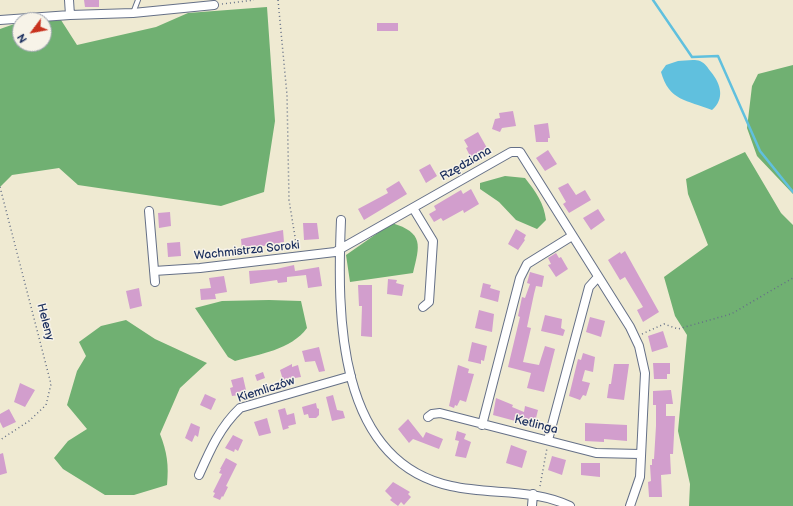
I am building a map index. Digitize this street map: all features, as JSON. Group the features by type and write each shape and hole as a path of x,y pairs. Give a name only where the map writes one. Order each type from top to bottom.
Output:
{"street":[{"path":"70,0 70,14"},
{"path":"0,20 70,14 133,13 214,5"},
{"name":"Rzędziana","path":"340,248 511,152 520,152 635,337 646,373 640,454 640,476 630,506"},
{"path":"413,208 433,241 430,302 423,307"},
{"path":"149,211 155,282"},
{"path":"341,220 340,248 342,318 351,376 356,398 370,428 387,450 403,465 422,477 450,486 474,490 533,494 559,501 570,506"},
{"path":"482,425 520,278 527,264 572,236"},
{"name":"Wachmistrza Soroki","path":"154,271 200,268 298,257 335,252 340,248"},
{"path":"548,440 589,287 598,277"},
{"name":"Kiemliczów","path":"199,475 219,432 227,420 240,408 351,376"},
{"name":"Ketlinga","path":"428,417 432,414 440,413 596,453 640,454"},
{"path":"532,506 533,494"}],"lane":[{"path":"133,13 138,0"}],"path":[{"path":"214,5 254,0"},
{"path":"278,0 287,95 290,200 298,257"},
{"name":"Heleny","path":"0,187 51,384 46,405 29,421 0,440"},
{"path":"635,337 664,324 678,329 731,314 793,278"},
{"path":"540,486 548,440"}],"green space":[{"path":"267,7 275,121 264,192 221,206 78,185 59,168 12,175 0,187 0,29 12,25 12,52 52,52 52,21 61,20 77,45 156,27 188,13"},
{"path":"793,65 793,194 757,156 747,128 752,86 758,74"},
{"path":"745,152 781,213 793,225 793,506 689,506 690,484 678,431 687,335 675,316 664,277 708,245 688,194 686,179"},
{"path":"505,176 525,178 536,193 543,208 546,220 537,229 516,220 499,202 480,189 480,183"},
{"path":"392,223 410,231 415,236 418,248 413,273 350,282 346,255"},
{"path":"222,301 301,301 307,328 284,346 235,361 228,357 195,308"},
{"path":"126,320 155,339 207,363 180,388 160,434 167,459 167,485 134,495 105,495 63,469 54,458 68,441 87,429 67,405 77,371 86,356 79,342 101,326"}],"water":[{"path":"678,61 700,61 706,66 717,81 720,96 719,101 712,110 680,98 669,89 664,82 661,72 666,65"}],"building":[{"path":"84,0 99,0 99,7 85,7"},
{"path":"377,23 398,23 398,31 377,31"},
{"path":"513,111 516,126 502,128 500,132 492,129 495,119 500,118 499,113"},
{"path":"548,123 550,138 548,138 548,142 536,142 534,125"},
{"path":"478,132 487,148 471,158 464,140"},
{"path":"548,150 557,164 545,171 536,158"},
{"path":"430,164 437,176 426,183 419,170"},
{"path":"399,181 407,194 364,220 358,209 388,193 386,189"},
{"path":"568,183 576,195 585,190 591,200 569,213 563,204 566,202 558,188"},
{"path":"471,189 479,204 464,213 463,210 443,221 441,218 434,222 429,214 436,210 434,206 461,190 463,194"},
{"path":"598,209 605,220 591,230 583,218"},
{"path":"170,212 171,226 159,228 158,213"},
{"path":"303,223 317,223 319,239 304,240"},
{"path":"516,229 526,235 525,240 518,250 508,244"},
{"path":"283,230 284,242 242,250 241,239"},
{"path":"180,242 181,256 168,257 167,243"},
{"path":"625,251 659,312 643,322 637,310 643,307 625,277 620,280 608,260 620,252 621,254"},
{"path":"556,253 559,258 561,257 568,269 556,277 548,265 551,264 548,258"},
{"path":"294,265 295,271 319,267 322,286 308,288 306,275 287,277 287,282 278,283 277,280 250,284 249,271 276,269"},
{"path":"530,272 544,276 542,287 536,286 534,294 527,327 531,328 523,362 539,365 545,346 555,349 544,392 527,388 531,373 508,367 520,317 518,316 522,297 525,298 530,284 527,283"},
{"path":"224,276 227,292 215,294 216,299 201,300 200,289 211,288 209,278"},
{"path":"388,279 397,280 396,283 404,285 402,296 387,294"},
{"path":"483,283 491,285 490,288 500,291 498,302 480,297"},
{"path":"358,285 372,285 372,337 361,336 362,306 359,306"},
{"path":"139,288 142,306 130,309 126,291"},
{"path":"479,310 494,314 492,332 475,328"},
{"path":"545,315 562,319 561,328 565,330 563,336 541,331"},
{"path":"590,317 605,321 601,337 586,332"},
{"path":"663,331 668,347 652,352 648,336"},
{"path":"472,342 487,346 484,361 481,360 481,364 468,361"},
{"path":"319,347 325,371 319,372 315,361 305,362 302,351"},
{"path":"583,353 595,357 593,372 585,370 582,381 590,383 586,396 583,395 580,400 569,396 578,359 581,360"},
{"path":"653,363 670,363 670,374 667,374 667,379 654,379"},
{"path":"292,364 292,367 298,365 301,377 283,380 280,370"},
{"path":"614,364 629,364 624,400 607,398"},
{"path":"458,365 469,369 468,373 474,374 466,402 460,400 454,408 449,406"},
{"path":"263,372 265,378 257,381 255,375"},
{"path":"243,377 246,390 238,392 239,395 232,396 230,388 233,387 231,380"},
{"path":"20,383 35,390 25,407 14,402"},
{"path":"671,390 673,404 666,404 666,416 675,416 673,454 670,454 671,474 661,475 662,497 649,497 648,482 651,481 650,465 652,465 652,459 654,459 656,426 656,405 653,405 653,391"},
{"path":"205,394 216,399 211,410 200,405"},
{"path":"333,395 337,410 343,411 345,418 332,421 326,397"},
{"path":"496,398 513,405 512,407 524,412 525,406 538,410 534,426 493,415"},
{"path":"316,403 317,408 319,409 319,415 316,418 309,418 308,414 304,415 302,407"},
{"path":"285,408 287,415 294,413 296,424 288,426 289,428 283,430 278,410"},
{"path":"9,409 16,422 3,428 0,422 0,414"},
{"path":"267,418 271,433 259,436 254,422"},
{"path":"408,419 423,438 426,432 443,439 439,449 413,439 409,443 398,429"},
{"path":"191,423 200,427 198,437 195,435 192,442 185,438"},
{"path":"585,423 627,425 627,441 604,439 604,442 585,441"},
{"path":"457,431 466,434 464,439 471,442 466,458 455,456 459,441 455,440"},
{"path":"233,435 243,440 238,451 235,449 234,452 225,448"},
{"path":"511,445 527,451 522,468 506,463"},
{"path":"3,453 7,473 0,475 0,454"},
{"path":"552,456 566,460 562,475 548,470"},
{"path":"226,458 237,464 226,486 228,487 220,500 213,497 215,493 213,492 222,474 219,473 220,469"},
{"path":"581,463 600,463 600,477 581,475"},
{"path":"393,482 410,492 408,494 411,497 404,505 401,502 398,506 390,500 392,498 385,491"}],"waterway":[{"path":"653,0 692,57 718,56 760,151 793,192"}]}
